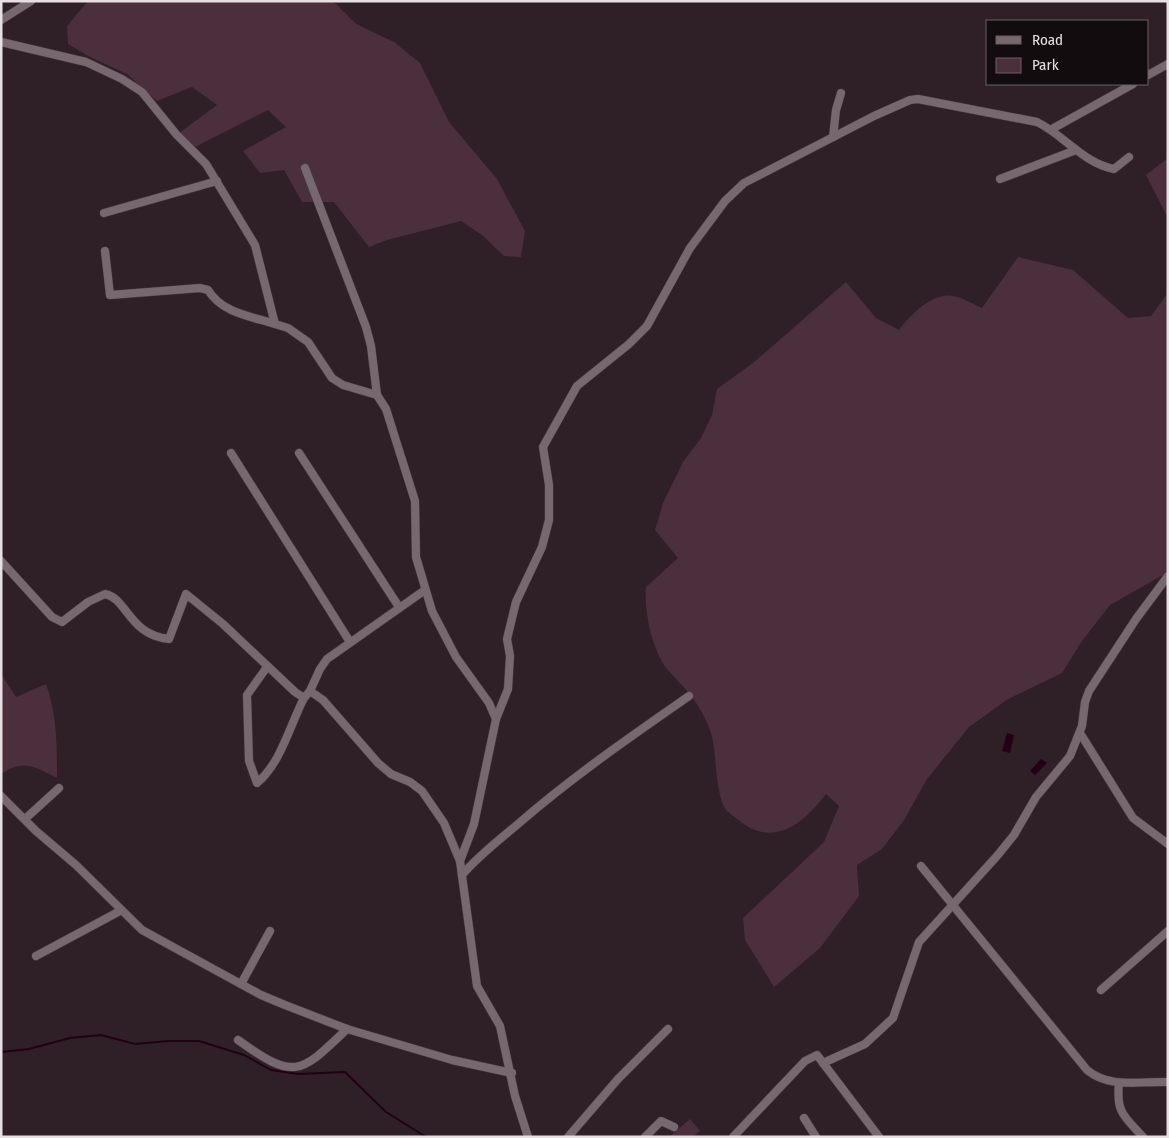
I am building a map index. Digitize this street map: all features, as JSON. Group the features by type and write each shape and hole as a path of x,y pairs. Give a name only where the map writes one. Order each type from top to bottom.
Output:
{"street":[{"path":"1,20 30,1"},
{"path":"1,42 86,62 142,92 176,134 206,164 256,246 275,324"},
{"path":"1149,74 1168,64"},
{"path":"1052,129 1131,85"},
{"path":"833,137 836,110 841,93"},
{"path":"460,860 474,824 496,720 508,689 510,656 507,639 516,602 542,547 549,520 549,485 543,447 578,386 629,344 647,326 690,248 725,201 744,183 833,137 910,100 918,99 1037,122 1052,129 1076,150 1104,167 1114,169 1129,157"},
{"path":"1000,179 1076,150"},
{"path":"305,168 366,327 371,346 377,395 391,420 415,501 415,547 432,611 456,657 474,680 496,720"},
{"path":"104,213 217,181"},
{"path":"105,251 110,295 200,288 208,290 214,300 223,307 288,328 308,342 332,378 344,385 377,395"},
{"path":"231,453 350,642"},
{"path":"299,453 399,607"},
{"path":"1,561 52,617 62,622 88,602 105,594 113,596 138,626 159,638 169,639 186,594 223,624 267,667 307,695 323,700 378,763 391,774 410,782 422,791 444,823 460,860 478,986 500,1026 512,1073 515,1096 528,1137"},
{"path":"823,1063 865,1044 894,1018 919,942 1014,835 1036,797 1070,756 1080,733 1085,702 1089,691 1136,618 1168,576"},
{"path":"267,667 247,695 249,761 257,783 265,777 320,669 327,659 425,590"},
{"path":"462,875 490,848 560,788 596,760 689,696"},
{"path":"1080,733 1133,818 1168,844"},
{"path":"25,820 59,788"},
{"path":"1,796 25,820 76,864 120,911 142,930 241,984 285,1005 347,1029 452,1060 512,1073"},
{"path":"921,866 954,904 1087,1070 1102,1080 1119,1083 1140,1081 1168,1082"},
{"path":"36,956 120,911"},
{"path":"241,984 270,931"},
{"path":"1101,990 1168,931"},
{"path":"238,1040 258,1055 282,1067 296,1068 306,1066 318,1057 347,1029"},
{"path":"568,1137 618,1079 668,1029"},
{"path":"733,1137 805,1062 817,1055 879,1137"},
{"path":"1119,1083 1117,1102 1120,1110 1143,1137"},
{"path":"804,1118 816,1137"},
{"path":"645,1137 661,1121 674,1127"}],"green space":[{"path":"88,1 333,1 356,24 394,42 420,63 449,122 497,179 525,231 521,257 504,256 482,235 461,221 387,240 369,247 334,202 302,202 284,170 260,173 243,151 286,127 268,110 193,148 179,133 217,105 192,87 157,101 127,74 88,56 68,44 67,26"},
{"path":"1168,158 1168,218 1146,175"},
{"path":"1018,257 1073,270 1128,318 1151,316 1168,293 1168,569 1163,575 1110,605 1082,641 1062,673 1008,699 969,727 927,779 904,820 882,849 857,865 859,896 820,948 774,987 745,940 743,918 824,842 839,806 826,794 809,814 799,822 777,832 766,833 741,822 724,807 718,787 713,743 708,725 695,701 662,662 650,630 646,607 646,587 678,558 655,530 663,503 683,462 701,438 712,415 717,389 753,363 846,282 876,318 899,330 923,306 930,301 945,296 964,299 982,308"},
{"path":"1,674 16,697 46,684 54,718 57,778 29,766 9,769 1,774"},
{"path":"690,1119 700,1131 693,1137 669,1137"}],"shaded area":[{"path":"1007,733 1014,735 1010,753 1002,751"},
{"path":"1041,759 1047,763 1035,775 1030,771"}],"waterway":[{"path":"1,1052 29,1049 70,1038 101,1035 135,1044 199,1041 244,1055 271,1070 298,1074 345,1072 386,1112 426,1137"}]}
